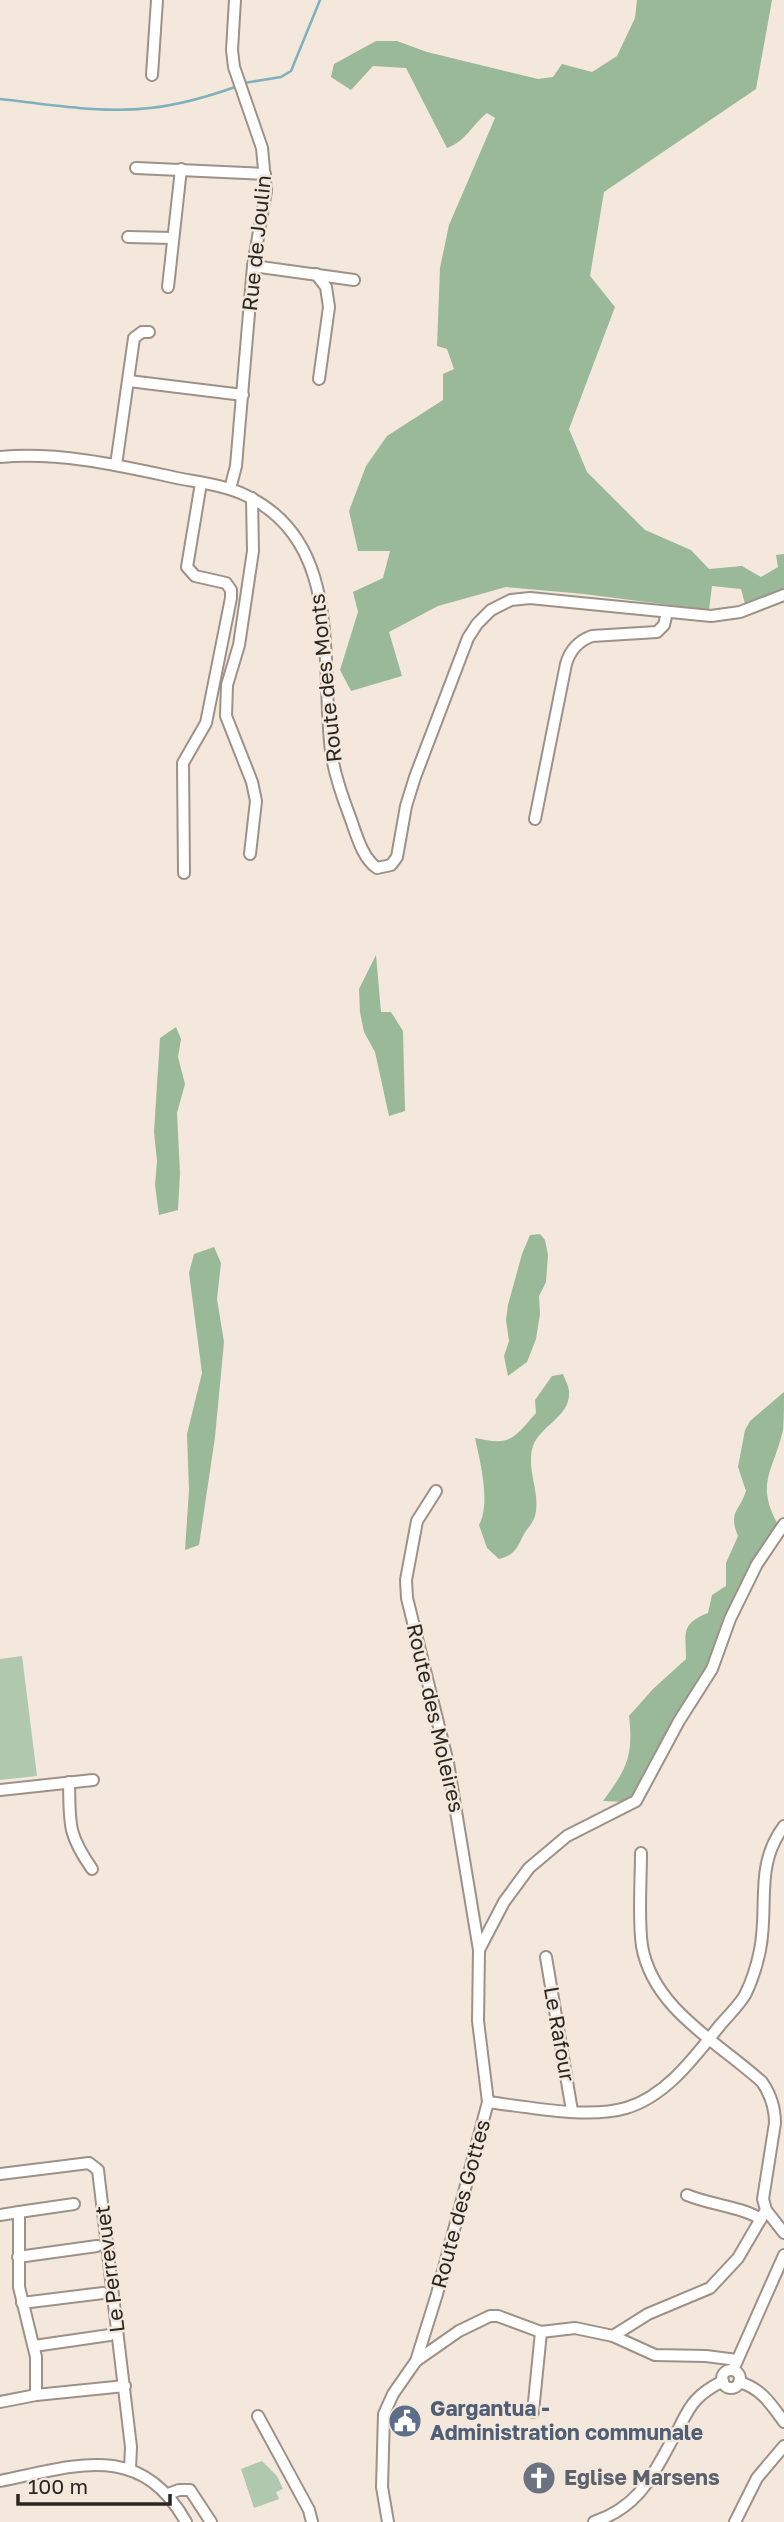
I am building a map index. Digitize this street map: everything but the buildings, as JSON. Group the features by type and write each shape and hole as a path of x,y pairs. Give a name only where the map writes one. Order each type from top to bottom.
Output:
{"street":[{"path":"152,75 158,0"},
{"name":"Rue de Joulin","path":"230,489 236,466 253,266 265,203 262,148 239,84 232,50 235,0"},
{"path":"136,168 265,174"},
{"path":"168,288 181,169"},
{"path":"128,237 173,237"},
{"path":"253,266 354,280"},
{"path":"316,274 326,287 329,307 319,379"},
{"path":"116,465 134,338 142,332 149,332"},
{"path":"129,381 243,395"},
{"name":"Route des Monts","path":"0,457 51,456 116,465 230,489 252,498 288,526 311,562 322,614 334,769 361,845 377,868 391,865 397,857 406,806 415,777 465,645 484,616 505,602 525,598 701,616 732,614 784,595"},
{"path":"184,873 183,763 206,723 232,594 226,583 198,577 187,567 201,484"},
{"path":"250,854 256,800 252,782 226,716 227,685 239,645 253,551 252,498"},
{"path":"534,820 566,664 571,651 578,643 592,636 657,632 664,625 667,612"},
{"name":"Route des Moleires","path":"436,1491 416,1521 408,1568 407,1598 448,1763 479,1950"},
{"name":"Route des Gottes","path":"388,2522 382,2487 384,2414 393,2394 416,2361 437,2294 488,2102 478,2021 479,1950 504,1902 529,1868 567,1836 636,1801 679,1721 712,1670 730,1619 757,1564 784,1524"},
{"path":"0,1790 93,1780"},
{"path":"69,1782 70,1829 77,1848 92,1869"},
{"path":"488,2102 572,2111 626,2108 651,2096 680,2071 744,1997 755,1972 761,1947 764,1869 773,1841 784,1826"},
{"path":"613,2336 648,2314 710,2288 738,2258 764,2214 763,2199 775,2123 771,2095 762,2082 663,1996 649,1970 642,1945 641,1853"},
{"name":"Le Rafour","path":"546,1957 572,2111"},
{"name":"Le Perrevuet","path":"0,2174 89,2163 98,2170 125,2386 131,2447 130,2469"},
{"path":"687,2196 705,2203 764,2214 784,2233"},
{"path":"0,2215 74,2204"},
{"path":"19,2212 18,2257 22,2303 34,2346 38,2374 36,2395"},
{"path":"18,2257 97,2246"},
{"path":"594,2522 622,2510 636,2498 647,2485 694,2402 706,2390 723,2381 725,2373 735,2365 784,2255"},
{"path":"22,2303 103,2293"},
{"path":"416,2361 459,2331 490,2316 498,2316 541,2332 575,2328 613,2336 655,2355 706,2356 735,2365 740,2382"},
{"path":"533,2412 541,2332"},
{"path":"34,2346 110,2335"},
{"path":"723,2381 731,2388 740,2382"},
{"path":"740,2382 750,2385 766,2397 784,2422"},
{"path":"0,2402 36,2395 125,2386"},
{"path":"258,2416 309,2510 312,2522"},
{"path":"735,2522 757,2478 784,2446"},
{"path":"0,2481 67,2467 113,2465 130,2469 156,2483 187,2522"},
{"path":"167,2494 190,2490 211,2522"}],"green space":[{"path":"637,0 772,0 756,89 604,192 590,276 615,307 569,429 587,472 645,530 691,550 709,569 742,566 761,577 778,567 776,555 784,554 784,588 763,599 745,604 741,589 712,586 709,610 506,587 438,606 389,632 402,676 351,691 340,670 358,612 353,592 383,578 390,551 358,551 349,511 366,466 387,436 443,400 443,374 454,369 447,349 437,346 440,268 449,225 495,118 487,113 464,137 447,148 406,68 373,66 351,90 331,77 334,64 376,41 397,41 427,52 538,79 553,77 562,64 592,72 617,56 635,18"},
{"path":"376,955 381,1012 391,1012 403,1031 405,1111 389,1116 375,1052 364,1032 360,1012 359,989"},
{"path":"176,1027 181,1039 178,1057 185,1084 177,1113 180,1173 178,1210 159,1215 155,1185 157,1161 154,1132 160,1038"},
{"path":"540,1234 545,1240 548,1255 546,1282 539,1296 540,1314 536,1339 527,1362 508,1376 504,1356 509,1341 506,1320 508,1305 530,1235"},
{"path":"214,1247 221,1263 217,1299 224,1342 215,1437 199,1545 185,1550 189,1490 187,1434 202,1373 189,1273 194,1254"},
{"path":"563,1374 569,1389 568,1402 537,1439 531,1454 536,1495 534,1518 515,1550 499,1559 487,1548 479,1525 484,1494 475,1438 496,1441 516,1434 536,1413 535,1400 552,1376"},
{"path":"784,1392 783,1430 767,1489 772,1513 780,1528 713,1666 637,1799 627,1802 603,1801 626,1762 630,1742 629,1716 653,1689 686,1659 686,1630 693,1621 708,1613 712,1595 726,1586 726,1563 738,1536 734,1517 746,1491 738,1467 745,1430 750,1421"},
{"path":"22,1656 37,1776 0,1780 0,1659"},
{"path":"262,2461 277,2476 283,2489 276,2492 279,2499 254,2508 241,2469"}],"waterway":[{"path":"244,83 281,77 291,71 320,0"},
{"path":"0,99 75,108 131,110 184,102 238,86"}],"place":[{"name":"Gargantua - Administration communale","path":"405,2421"},
{"name":"Eglise Marsens","path":"539,2478"}]}
